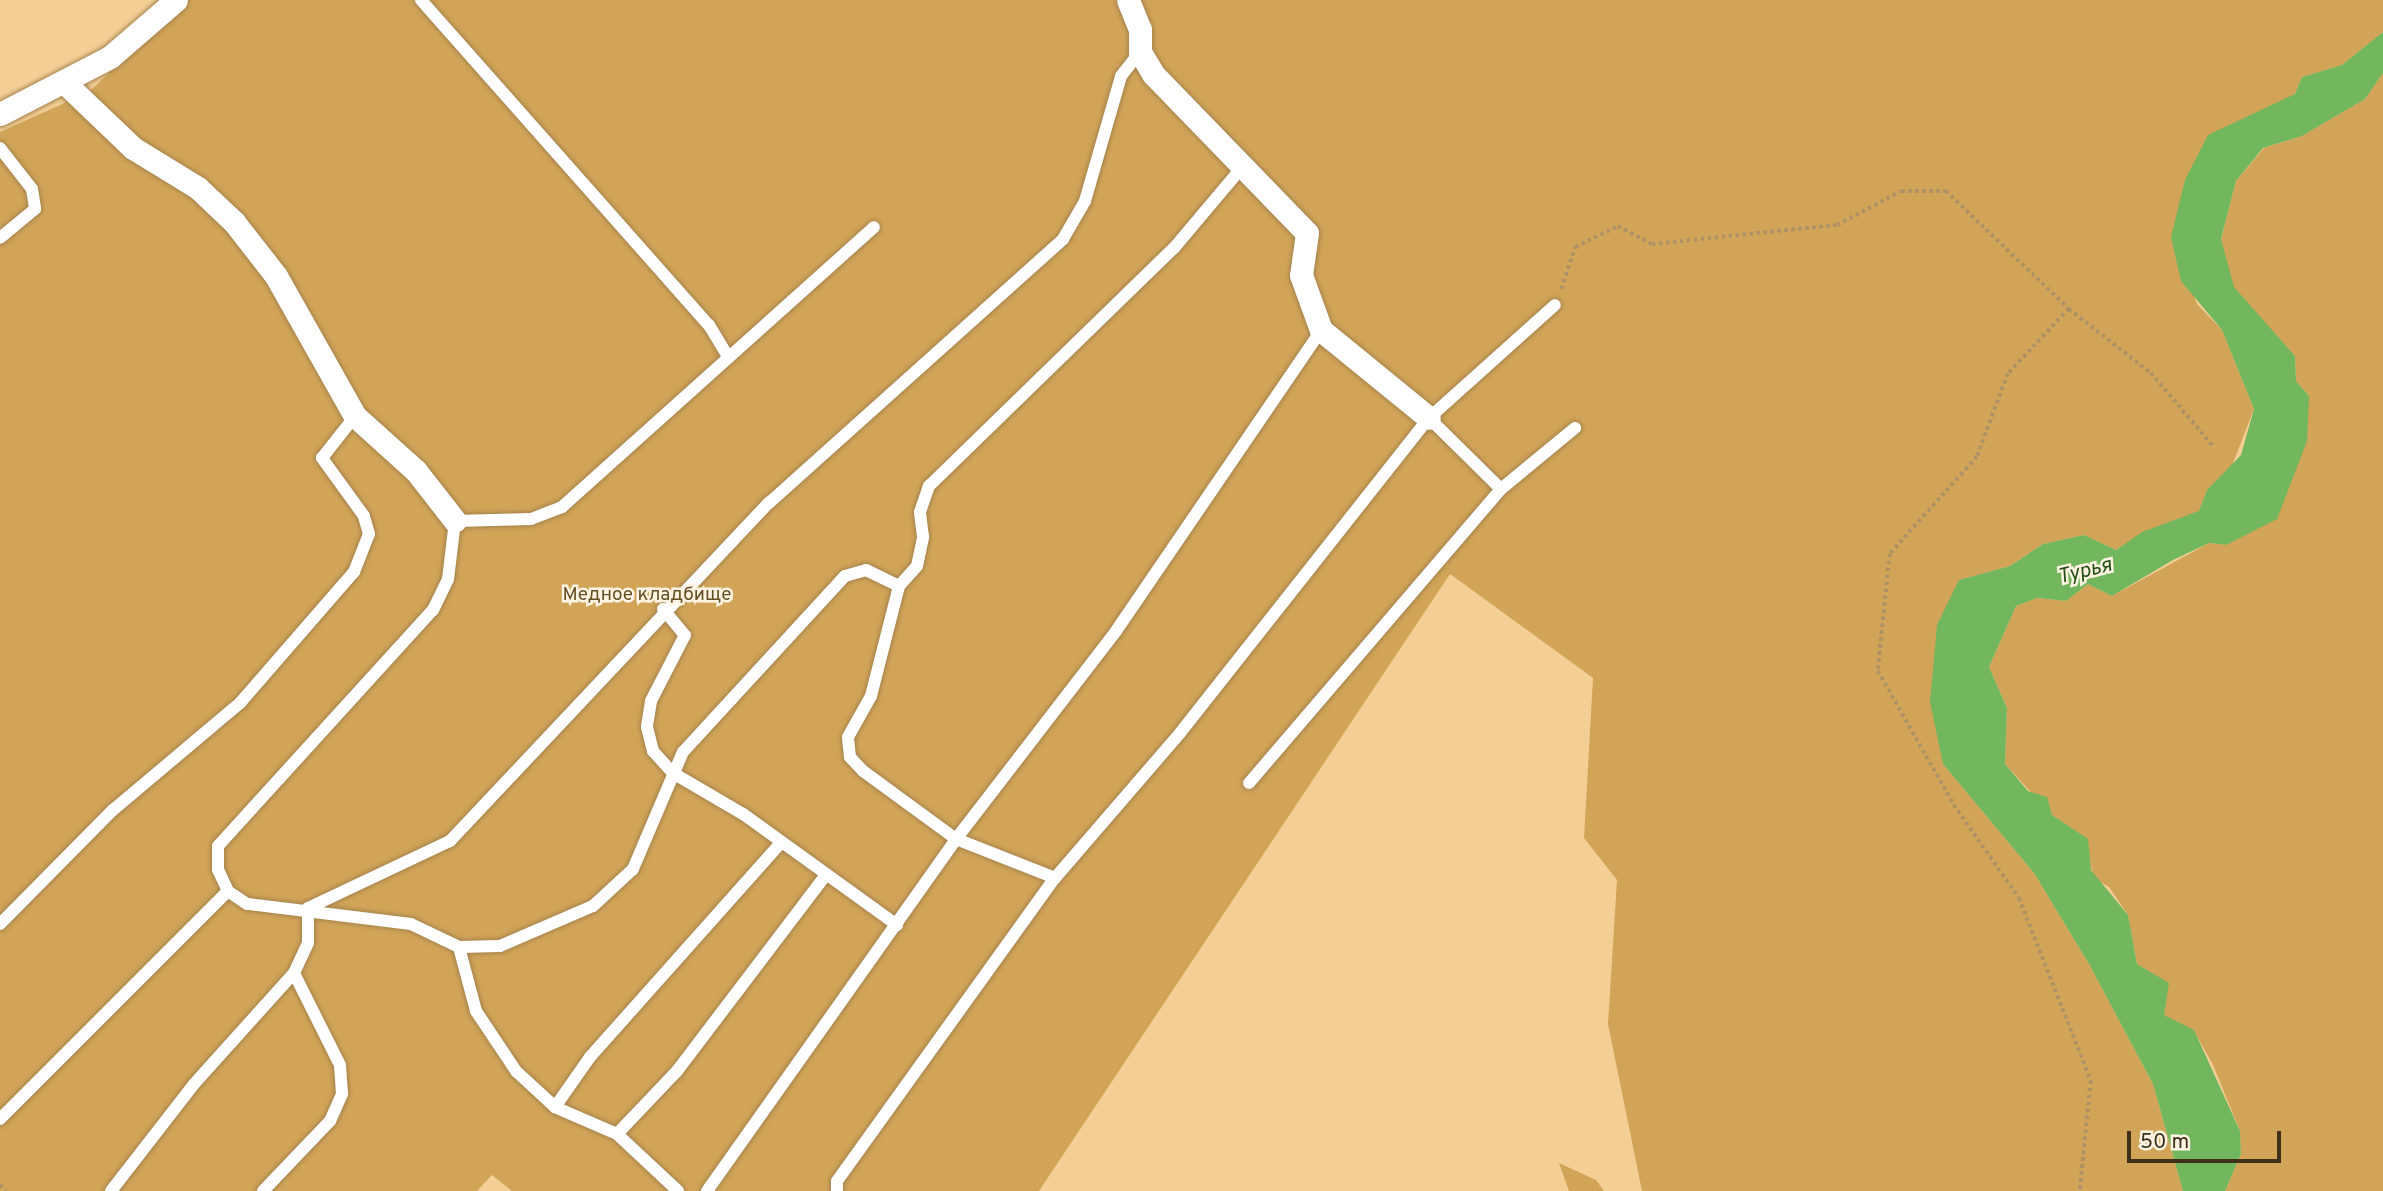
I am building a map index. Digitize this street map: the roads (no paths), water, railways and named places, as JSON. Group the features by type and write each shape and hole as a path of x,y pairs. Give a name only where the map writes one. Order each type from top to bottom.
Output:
{"street":[{"path":"0,114 67,85 176,0"},
{"path":"1128,0 1140,29 1140,52 1153,74 1307,233 1301,275 1321,330 1429,418"},
{"path":"67,85 133,148 198,188 234,222 276,276 355,416 416,471 456,521"}],"lane":[{"path":"421,0 709,325 726,353"},
{"path":"308,908 450,841 663,609 769,503 1063,239 1085,201 1121,76 1140,52"},
{"path":"0,148 32,189 35,209 0,238"},
{"path":"1055,878 956,839 850,757 848,737 871,696 899,586 916,566 923,537 920,512 929,486 1174,248 1243,166"},
{"path":"874,227 726,353 562,507 531,519 456,521 448,579 433,610 218,846 218,870 228,891 247,904 308,908 411,924 459,947 500,946 593,906 633,869 683,752 845,576 866,570 899,586"},
{"path":"837,1191 837,1181 1055,878 1180,733 1429,418 1555,305"},
{"path":"707,1191 956,839 1116,631 1321,330"},
{"path":"0,924 150,776 240,703 354,572 369,534 364,516 322,458 355,416"},
{"path":"1429,418 1501,489"},
{"path":"1249,783 1501,489 1575,428"},
{"path":"663,609 685,635 651,701 647,727 653,751 673,773 781,843 897,925"},
{"path":"555,1107 590,1057 781,843"},
{"path":"617,1134 677,1071 826,875"},
{"path":"0,1118 228,891"},
{"path":"111,1191 194,1084 294,973 309,943 308,908"},
{"path":"459,947 476,1011 516,1071 555,1107 617,1134 678,1191"},
{"path":"263,1191 330,1121 342,1094 340,1065 294,973"}],"water":[{"name":"Турья","path":"2383,32 2383,73 2365,99 2302,136 2263,148 2236,181 2221,239 2234,287 2295,356 2296,381 2309,396 2307,441 2277,519 2226,545 2209,543 2173,560 2112,596 2088,584 2066,601 2037,598 2016,606 1989,667 2007,708 2005,764 2028,791 2047,797 2052,815 2088,839 2091,870 2128,915 2137,964 2169,983 2164,1015 2194,1030 2240,1131 2241,1154 2225,1191 2183,1191 2153,1084 2089,964 2034,873 1943,764 1930,702 1937,625 1959,580 2010,566 2043,544 2084,535 2116,550 2142,532 2199,511 2207,490 2241,455 2254,409 2222,330 2181,281 2171,237 2185,180 2208,135 2295,94 2302,77 2342,65"}],"park label":[{"name":"Медное кладбище","path":"647,596"}]}
